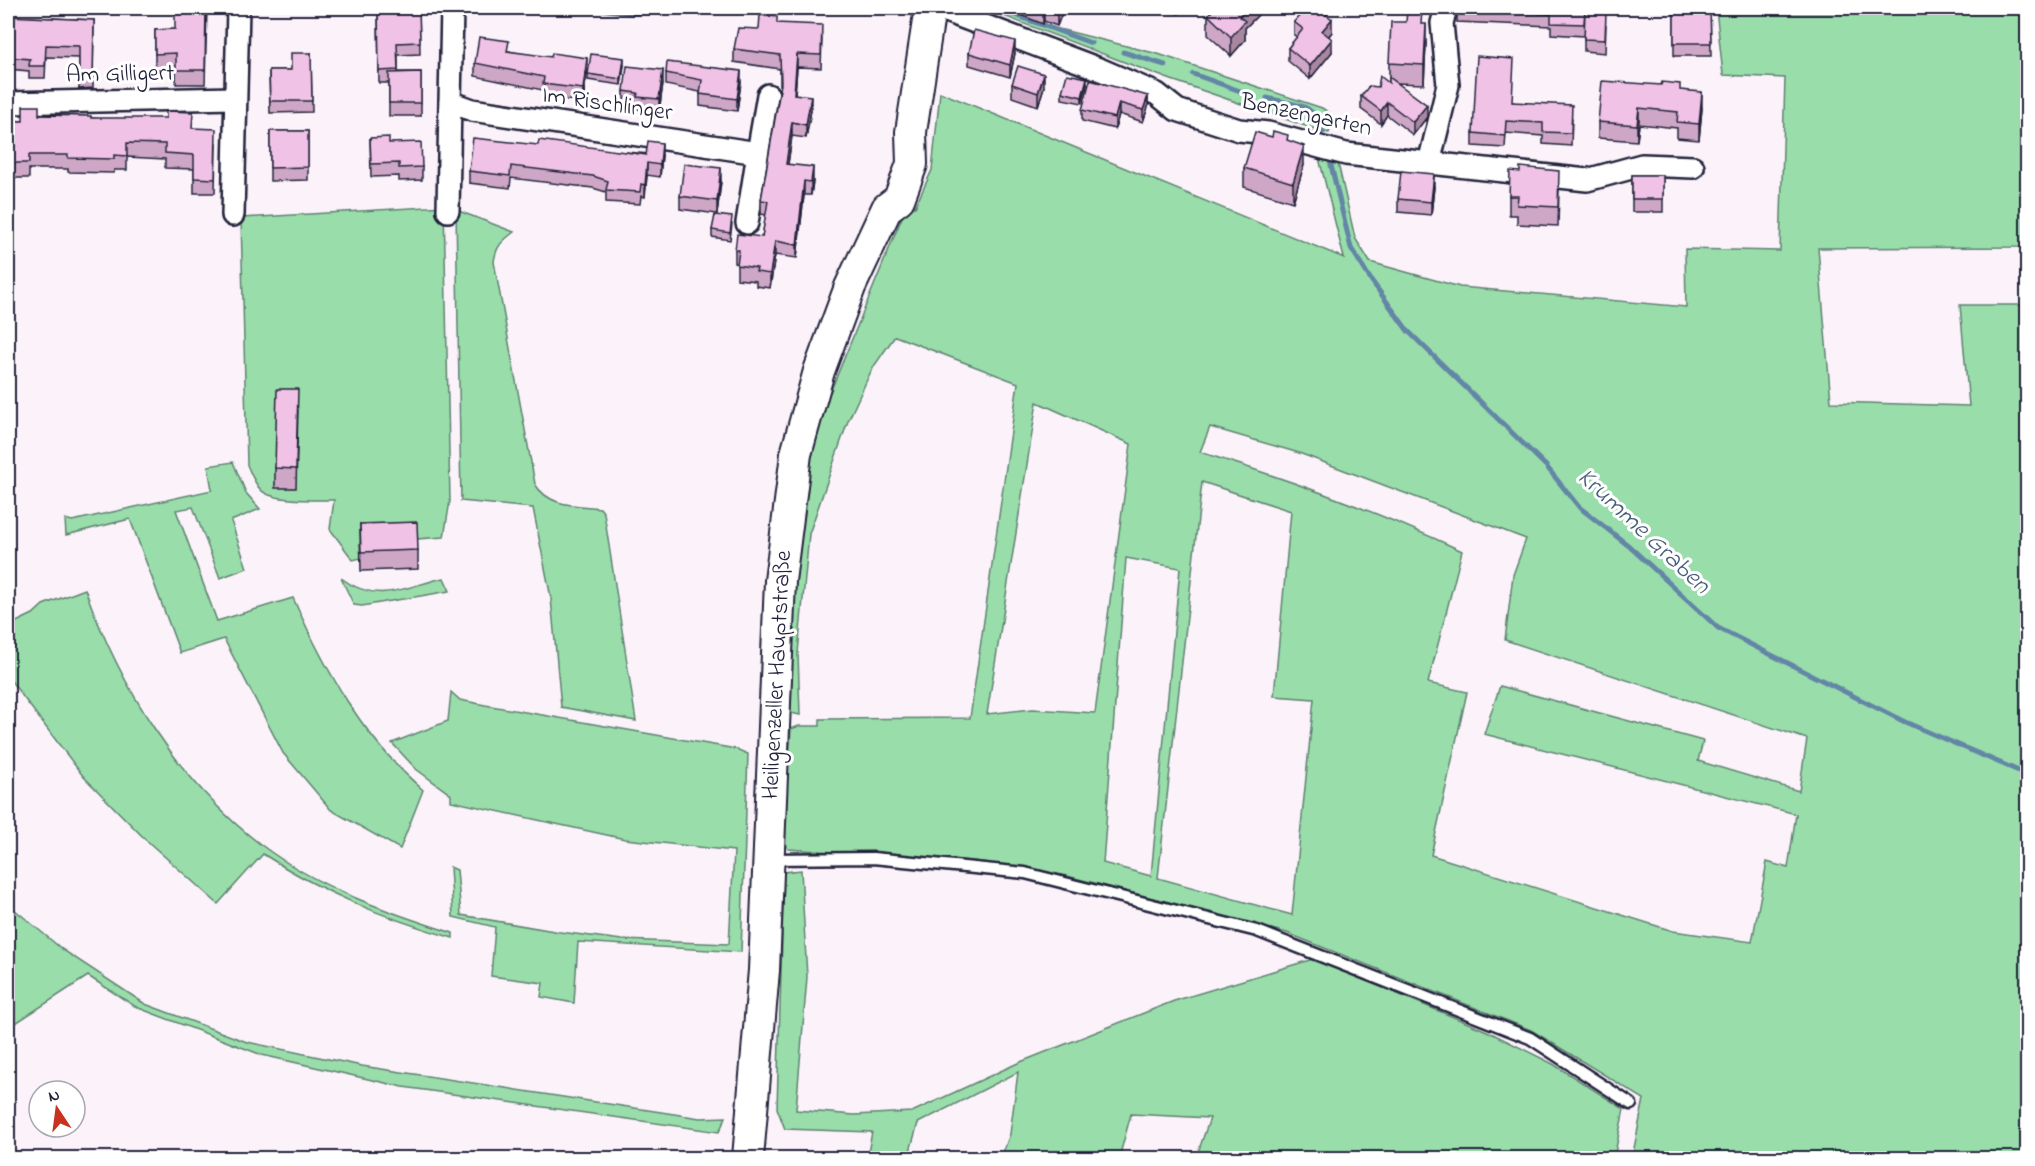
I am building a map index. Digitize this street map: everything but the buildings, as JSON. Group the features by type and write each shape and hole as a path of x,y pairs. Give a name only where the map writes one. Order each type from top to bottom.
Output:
{"street":[{"path":"233,215 234,98 238,8"},
{"path":"448,211 452,8"},
{"name":"Benzengarten","path":"930,9 938,8 1099,69 1157,94 1177,110 1239,130 1268,133 1346,154 1587,180 1642,165 1693,167"},
{"path":"1429,163 1448,85 1443,23 1446,8"},
{"name":"Heiligenzeller Hauptstraße","path":"748,1158 762,993 780,581 796,454 819,371 846,298 887,208 886,190 890,169 911,132 930,9"},
{"path":"747,223 768,95"},
{"name":"Am Gilligert","path":"8,103 234,98"},
{"name":"Im Rischlinger","path":"450,102 472,110 758,153"}],"lane":[{"path":"769,859 873,858 1025,873 1257,932 1530,1038 1631,1104"}],"green space":[{"path":"983,8 1003,8 1055,28 1158,54 1322,108 1330,113 1332,122 1329,133 1166,78"},
{"path":"1716,8 2027,8 2027,247 1818,248 1831,402 1969,406 1960,305 2027,305 2027,1158 1632,1158 1644,1099 1531,1030 1287,933 1067,876 1026,868 972,861 788,849 783,839 791,729 799,726 820,726 820,719 970,718 1018,383 895,336 872,369 848,421 809,534 798,653 800,715 786,712 795,538 810,463 827,400 907,205 915,207 932,170 940,92 1344,258 1319,158 1338,163 1355,238 1370,262 1460,287 1686,307 1685,249 1780,251 1785,78 1723,75","holes":["1037,402 1131,444 1095,713 1033,709 987,714","1210,427 1299,453 1526,539 1513,575 1505,640 1807,739 1799,791 1698,761 1703,741 1500,686 1484,734 1796,814 1788,868 1767,862 1752,942 1673,931 1431,855 1467,692 1428,683 1462,551 1333,497 1200,452","1202,482 1291,511 1274,696 1314,699 1292,915 1158,878","1126,558 1180,568 1151,876 1103,863"]},
{"path":"444,206 450,501 444,537 360,543 361,558 353,560 330,529 334,500 296,499 267,494 256,484 247,465 241,218"},
{"path":"456,210 514,232 500,244 494,262 535,484 541,492 555,501 600,508 604,513 636,721 561,707 551,598 533,508 461,501"},
{"path":"233,462 246,493 260,509 231,521 247,568 220,578 193,507 176,510 217,621 293,598 348,702 382,748 423,790 400,849 331,810 283,753 224,639 180,653 130,519 66,535 65,519 72,521 212,490 208,466"},
{"path":"341,578 367,591 392,592 444,578 450,591 362,606 354,605"},
{"path":"85,589 99,625 134,696 178,761 230,819 260,844 328,886 378,907 453,933 453,938 402,922 332,893 263,854 218,904 146,840 83,776 8,677 8,626 33,614 43,605"},
{"path":"451,692 460,700 736,749 748,754 741,952 578,942 574,1003 541,997 543,983 491,976 495,927 453,917 450,867 457,870 461,915 622,940 729,944 734,851 625,839 451,801 451,795 416,769 392,743 448,721"},
{"path":"801,870 807,977 796,1110 854,1115 912,1112 1018,1063 1174,1001 1313,959 1487,1031 1553,1064 1624,1109 1614,1158 1196,1158 1210,1118 1131,1114 1119,1158 1001,1158 1010,1134 1018,1072 918,1123 908,1158 867,1158 872,1132 785,1129 777,1108 784,872"},
{"path":"8,904 63,950 145,1004 247,1042 362,1066 700,1118 726,1117 719,1132 403,1087 262,1055 136,1007 88,976 8,1028"}],"waterway":[{"name":"Krumme Graben","path":"413,8 438,10"},
{"name":"Krumme Graben","path":"461,11 557,8"},
{"name":"Krumme Graben","path":"592,8 630,13 749,8"},
{"name":"Krumme Graben","path":"996,8 1091,43"},
{"name":"Krumme Graben","path":"1123,52 1165,65"},
{"name":"Krumme Graben","path":"1193,74 1243,92"},
{"name":"Krumme Graben","path":"1267,98 1308,109 1314,114 1323,132"},
{"name":"Krumme Graben","path":"1330,161 1351,248 1371,280 1408,331 1546,466 1579,507 1629,546 1718,628 1905,722 2028,775"}]}
